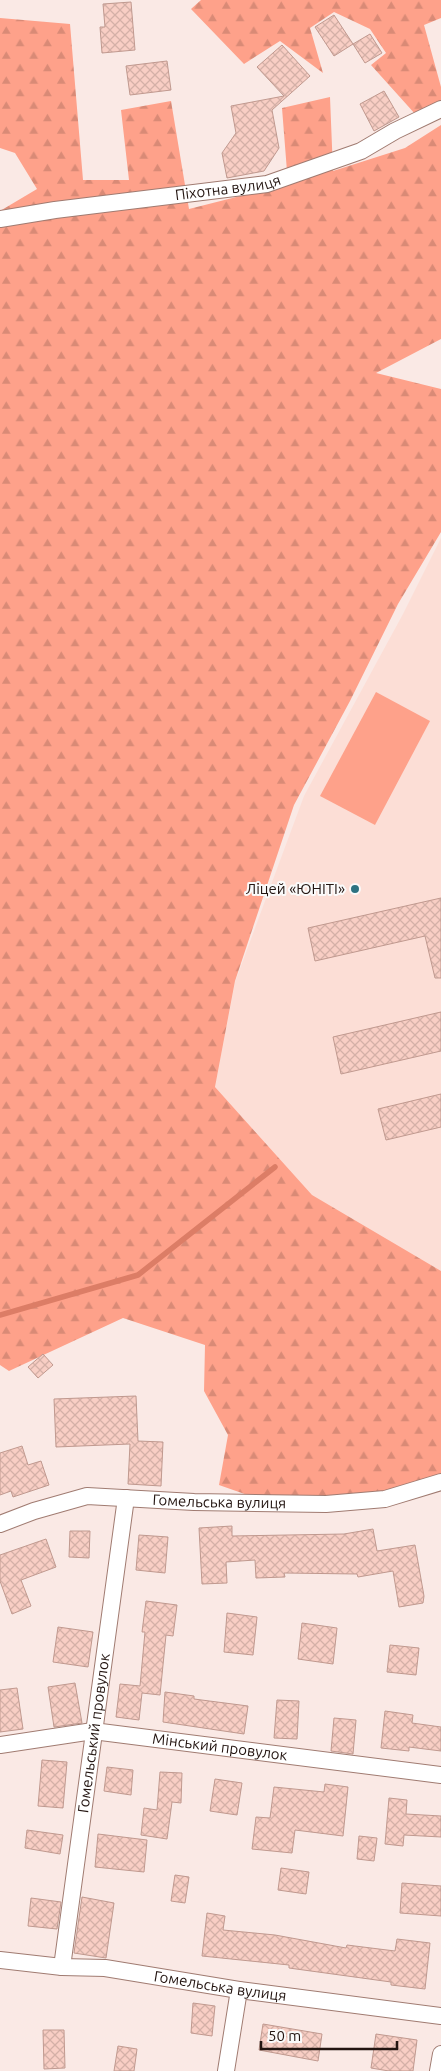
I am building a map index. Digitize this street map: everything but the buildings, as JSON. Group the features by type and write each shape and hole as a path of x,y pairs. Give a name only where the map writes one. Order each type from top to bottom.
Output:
{"street":[{"name":"Піхотна вулиця","path":"0,219 55,210 266,184 361,151 395,131 441,109"},
{"name":"Гомельська вулиця","path":"0,1524 34,1511 87,1496 326,1504 385,1499 441,1482"},
{"name":"Гомельський провулок","path":"62,1967 126,1498"},
{"name":"Мінський провулок","path":"0,1745 93,1731 441,1775"},
{"name":"Гомельська вулиця","path":"0,1960 62,1967 104,1968 239,1990 441,2016"},
{"path":"226,2071 239,1990"},
{"path":"438,2071 441,2054"}],"shaded area":[{"name":"Ліцей «ЮНІТІ»","path":"441,538 441,1277 288,1186 215,1087 235,982 304,796 403,614"}],"green space":[{"path":"201,0 441,0 441,18 424,25 441,87 441,105 416,115 371,65 386,53 370,29 334,12 310,28 323,73 280,41 244,64 191,9"},
{"path":"0,18 70,24 83,180 129,180 121,110 171,101 189,209 288,184 282,108 330,97 333,171 405,148 441,125 441,339 376,373 441,389 441,532 398,604 350,701 294,805 235,981 215,1087 312,1195 441,1271 441,1477 383,1493 256,1498 219,1485 228,1435 204,1391 205,1345 123,1318 9,1371 0,1365 0,211 37,189 15,153 0,148"},
{"path":"376,692 430,721 375,825 320,796"}],"waterway":[{"path":"0,1315 138,1275 275,1167"}],"place":[{"name":"Ліцей «ЮНІТІ»","path":"355,889"}]}
